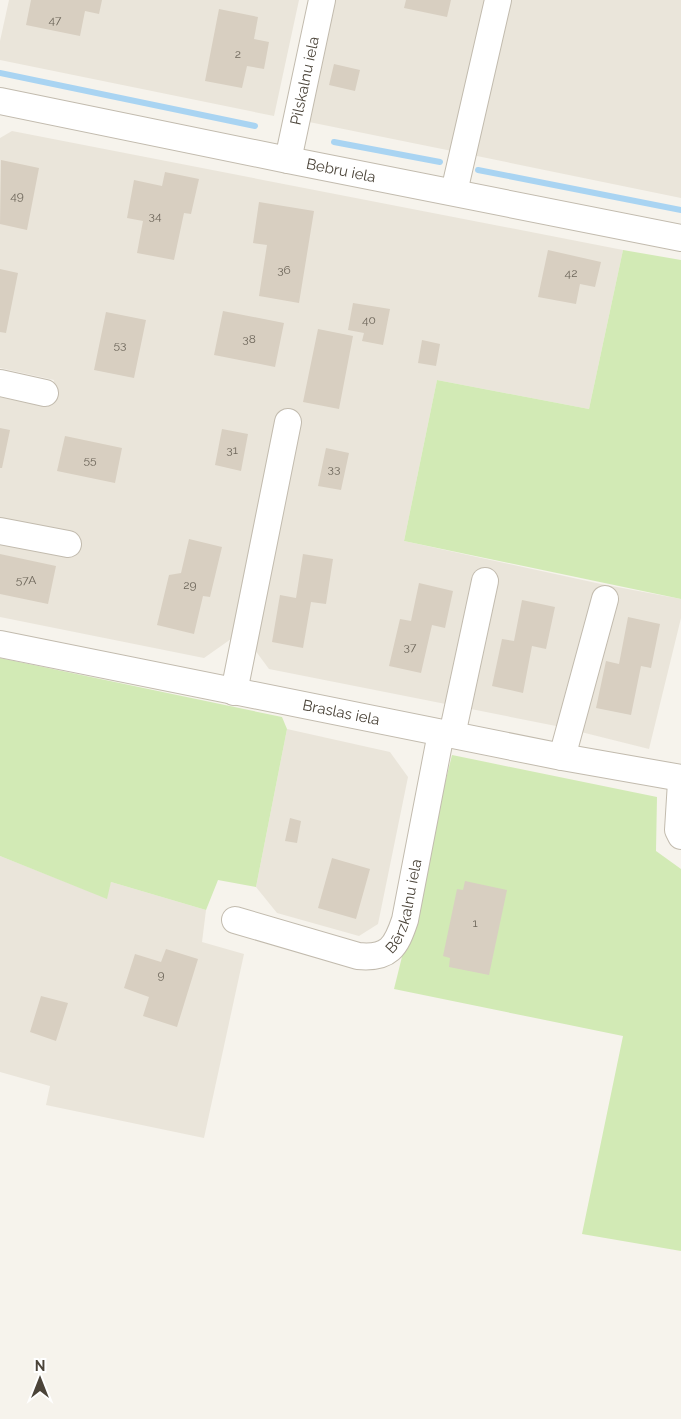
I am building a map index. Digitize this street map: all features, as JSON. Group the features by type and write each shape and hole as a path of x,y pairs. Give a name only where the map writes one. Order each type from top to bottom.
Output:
{"street":[{"name":"Pilskalnu iela","path":"288,160 322,0"},
{"path":"454,192 498,0"},
{"name":"Bebru iela","path":"0,101 681,238"},
{"path":"0,384 44,393"},
{"path":"234,692 288,422"},
{"path":"0,531 68,544"},
{"name":"Bērzkalnu iela","path":"235,920 358,956 377,956 391,949 399,938 405,920 446,734 485,581"},
{"path":"562,757 605,599"},
{"name":"Braslas iela","path":"0,644 681,780"},
{"path":"681,780 678,830 681,836"}],"shaded area":[{"path":"9,0 299,0 274,116 0,60 0,41"},
{"path":"335,0 486,0 452,151 309,122"},
{"path":"507,0 681,0 681,198 472,155"},
{"path":"12,131 623,250 589,409 437,380 404,541 601,584 681,599 681,618 649,749 561,727 269,669 252,646 280,519 255,517 231,639 204,658 0,617 0,397 48,407 54,380 0,368 0,138"},
{"path":"287,729 390,752 408,777 378,924 359,936 277,913 256,887"},
{"path":"0,856 106,898 111,882 206,910 202,942 244,954 204,1138 46,1105 50,1086 0,1072"}],"green space":[{"path":"623,250 681,260 681,599 404,541 437,380 589,409"},
{"path":"0,658 282,717 287,729 256,887 218,880 206,910 111,882 107,899 0,856"},
{"path":"452,755 657,797 656,851 681,869 681,1251 582,1234 623,1036 394,989"}],"building":[{"path":"31,0 102,0 99,14 85,11 80,36 26,25"},
{"path":"406,0 451,0 447,17 404,8"},
{"path":"219,9 258,17 254,39 269,42 264,69 247,66 242,88 205,81"},
{"path":"334,64 360,70 355,91 329,85"},
{"path":"1,160 39,168 27,230 0,224"},
{"path":"165,172 199,179 191,214 184,213 174,260 137,253 143,221 127,218 134,180 162,186"},
{"path":"259,202 314,211 299,303 259,296 267,245 253,243"},
{"path":"548,250 601,262 595,287 580,284 576,304 538,297"},
{"path":"0,269 18,273 6,333 0,332"},
{"path":"353,303 390,309 383,345 362,341 364,333 348,330"},
{"path":"223,311 284,323 275,367 214,355"},
{"path":"106,312 146,320 134,378 94,370"},
{"path":"318,329 353,336 339,409 303,402"},
{"path":"422,340 440,344 436,366 418,363"},
{"path":"0,428 10,430 2,468 0,468"},
{"path":"222,429 248,434 241,471 215,465"},
{"path":"65,436 122,448 115,483 57,471"},
{"path":"326,448 349,453 341,490 318,486"},
{"path":"189,539 222,547 210,597 203,596 194,634 157,625 169,575 181,573"},
{"path":"0,554 56,566 48,604 0,594"},
{"path":"303,554 333,559 326,604 311,602 303,648 272,642 280,595 296,598"},
{"path":"419,583 453,591 445,628 432,625 421,673 389,666 400,619 411,621"},
{"path":"522,600 555,607 546,649 532,646 523,693 492,686 502,639 514,641"},
{"path":"628,617 660,624 651,668 641,666 631,715 596,708 606,661 619,664"},
{"path":"290,818 301,821 297,843 285,841"},
{"path":"332,858 370,869 356,919 318,908"},
{"path":"465,881 507,890 489,975 449,967 450,958 443,956 457,889 463,890"},
{"path":"166,949 198,959 177,1027 143,1016 149,997 124,988 135,954 161,962"},
{"path":"41,996 68,1003 56,1041 30,1032"}],"waterway":[{"path":"0,73 255,126"},
{"path":"334,142 440,162"},
{"path":"478,170 681,210"}]}
